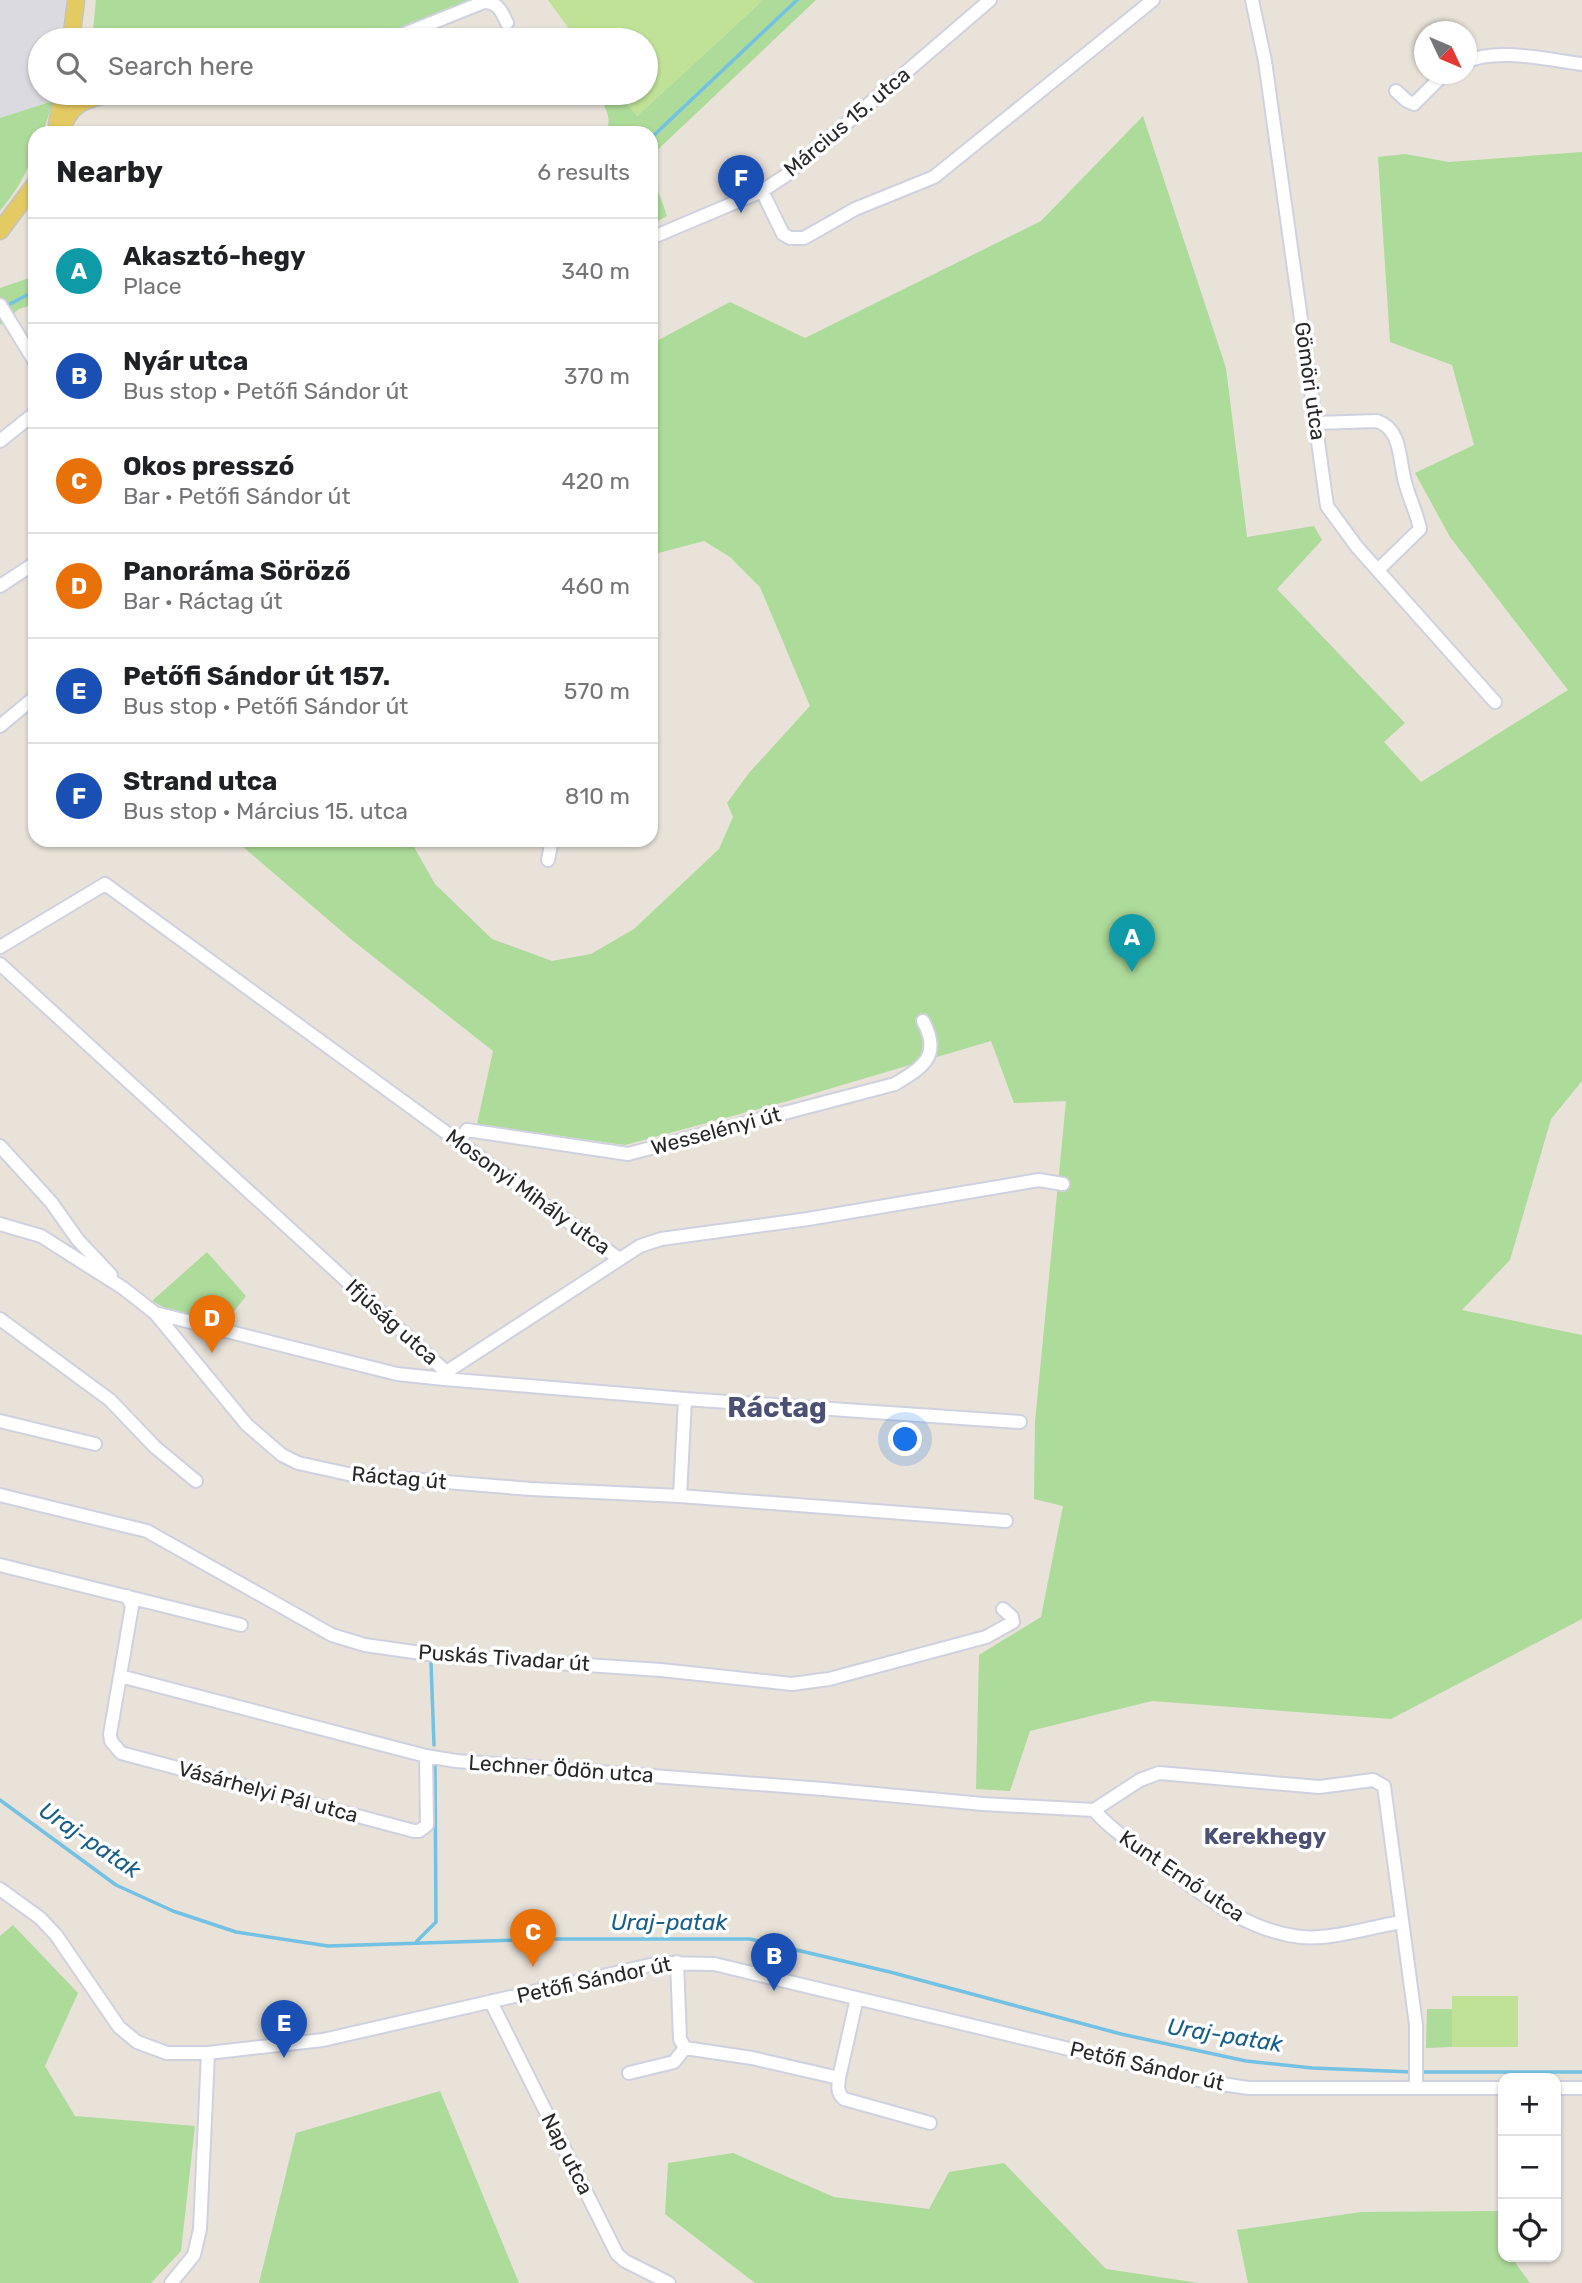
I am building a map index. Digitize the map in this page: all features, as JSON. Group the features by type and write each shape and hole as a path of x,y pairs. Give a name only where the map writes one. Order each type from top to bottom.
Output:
{"main road":[{"path":"72,28 76,0"},
{"path":"56,126 61,105"},
{"path":"64,126 75,105"},
{"path":"0,231 28,193"}],"street":[{"name":"Március 15. utca","path":"658,235 762,191 805,160 990,0"},
{"path":"762,191 783,234 797,239 804,238 855,209 934,177 1153,0"},
{"name":"Gömöri utca","path":"1252,0 1265,61 1327,506 1349,537 1495,702"},
{"path":"419,28 484,2 499,7 507,23"},
{"path":"1477,57 1517,55 1582,64"},
{"path":"1396,91 1406,101 1414,104 1434,84"},
{"path":"0,305 28,351"},
{"path":"0,440 28,418"},
{"path":"1315,423 1377,421 1385,424 1391,431 1400,450 1405,481 1420,529 1379,569"},
{"path":"0,586 28,568"},
{"path":"0,726 28,703"},
{"path":"548,860 551,847"},
{"name":"Mosonyi Mihály utca","path":"0,947 105,884 618,1258 661,1239 808,1219 1039,1180 1062,1184"},
{"name":"Ifjúság utca","path":"0,964 443,1369 444,1379 1020,1422"},
{"name":"Wesselényi út","path":"459,1141 467,1130 628,1154 895,1084 924,1066 932,1048 930,1034 923,1021"},
{"path":"0,1146 51,1202 78,1240 123,1288"},
{"path":"0,1224 41,1236 123,1288 155,1312 263,1342 397,1374 444,1379 451,1369 563,1298 618,1258"},
{"name":"Ráctag út","path":"155,1312 247,1425 282,1455 298,1463 348,1474 531,1489 680,1496 1006,1521"},
{"path":"0,1319 110,1400 155,1447 196,1481"},
{"path":"680,1496 685,1399"},
{"path":"0,1421 95,1444"},
{"name":"Puskás Tivadar út","path":"0,1495 147,1531 332,1635 365,1645 435,1655 661,1670 798,1683 829,1679 986,1637 1013,1622 1012,1617 1003,1609"},
{"path":"0,1565 241,1625"},
{"path":"120,1676 132,1606 127,1596"},
{"name":"Lechner Ödön utca","path":"120,1676 426,1756 456,1761 983,1804 1094,1810"},
{"name":"Vásárhelyi Pál utca","path":"120,1676 110,1734 111,1741 121,1753 414,1831 427,1825 426,1756"},
{"path":"1094,1810 1140,1780 1159,1773 1319,1787 1373,1780 1384,1786 1416,2025 1416,2085"},
{"name":"Kunt Ernő utca","path":"1094,1810 1114,1830 1217,1905 1279,1934 1326,1936 1401,1922"},
{"name":"Petőfi Sándor út","path":"0,1889 40,1918 56,1935 112,2018 128,2035 160,2052 208,2053 323,2040 610,1973 677,1962 714,1964 1207,2082 1249,2088 1416,2085 1498,2088"},
{"path":"677,1962 680,2039 685,2048"},
{"path":"857,1998 838,2091 844,2099 930,2123"},
{"name":"Nap utca","path":"491,2002 617,2254 625,2261 668,2283"},
{"path":"685,2048 752,2058 839,2078"},
{"path":"629,2073 674,2062 685,2048"},
{"path":"171,2283 194,2255 200,2229 208,2053"},
{"path":"1561,2088 1582,2088"}],"shaded area":[{"path":"0,0 66,0 62,28 28,28 28,105 41,105 0,118"}],"green space":[{"path":"96,0 472,0 406,28 93,28"},
{"path":"548,0 763,0 658,97 658,28 568,28"},
{"path":"763,0 816,0 658,149 658,126 608,126 604,105 628,105 637,116 649,105 658,105 658,97"},
{"path":"41,105 52,105 45,126 28,126 28,168 0,211 0,118"},
{"path":"628,105 649,105 637,116"},
{"path":"1143,116 1226,368 1247,537 1314,526 1322,540 1277,589 1405,723 1384,742 1421,782 1568,690 1450,537 1415,473 1474,445 1452,365 1390,342 1378,157 1405,154 1449,162 1582,152 1582,1081 1551,1119 1510,1260 1462,1310 1582,1335 1582,1619 1391,1719 1152,1701 1030,1731 1010,1791 976,1789 979,1655 1041,1617 1063,1506 1034,1499 1035,1422 1066,1101 1014,1103 991,1041 788,1101 625,1145 477,1124 493,1051 352,940 243,847 414,847 435,884 492,939 552,961 591,954 634,929 719,849 733,817 727,803 749,773 810,706 760,587 730,557 704,541 658,553 658,340 730,302 805,338 1041,221"},
{"path":"658,191 667,216 658,221"},
{"path":"28,278 28,306 19,309 0,325 0,288"},
{"path":"207,1252 246,1296 224,1324 167,1309 152,1301"},
{"path":"13,1925 78,1993 45,2066 75,2116 195,2126 181,2251 151,2283 0,2283 0,1936"},
{"path":"1452,1996 1518,1996 1518,2047 1452,2047"},
{"path":"1427,2009 1452,2009 1452,2047 1426,2048"},
{"path":"440,2091 519,2283 259,2283 296,2133"},
{"path":"733,2153 834,2197 929,2209 949,2172 1004,2163 1106,2269 1199,2283 755,2283 665,2214 668,2163"},
{"path":"1498,2211 1498,2262 1515,2262 1530,2283 1248,2283 1237,2230 1361,2212"}],"waterway":[{"path":"658,131 797,0"},
{"path":"6,306 28,295"},
{"path":"431,1663 434,1745"},
{"path":"417,1941 436,1922 435,1766"},
{"name":"Uraj-patak","path":"0,1800 116,1885 173,1911 236,1932 328,1946 547,1939 750,1939 890,1972 1121,2034 1246,2061 1312,2068 1412,2072"},
{"name":"Uraj-patak","path":"1420,2072 1582,2072"}],"place":[{"name":"Strand utca","path":"741,213"},
{"name":"Akasztó-hegy","path":"1132,972"},
{"name":"Panoráma Söröző","path":"212,1353"},
{"name":"Okos presszó","path":"533,1967"},
{"name":"Nyár utca","path":"774,1991"},
{"name":"Petőfi Sándor út 157.","path":"284,2058"}],"district":[{"name":"Ráctag","path":"777,1407"},
{"name":"Kerekhegy","path":"1265,1836"}]}
